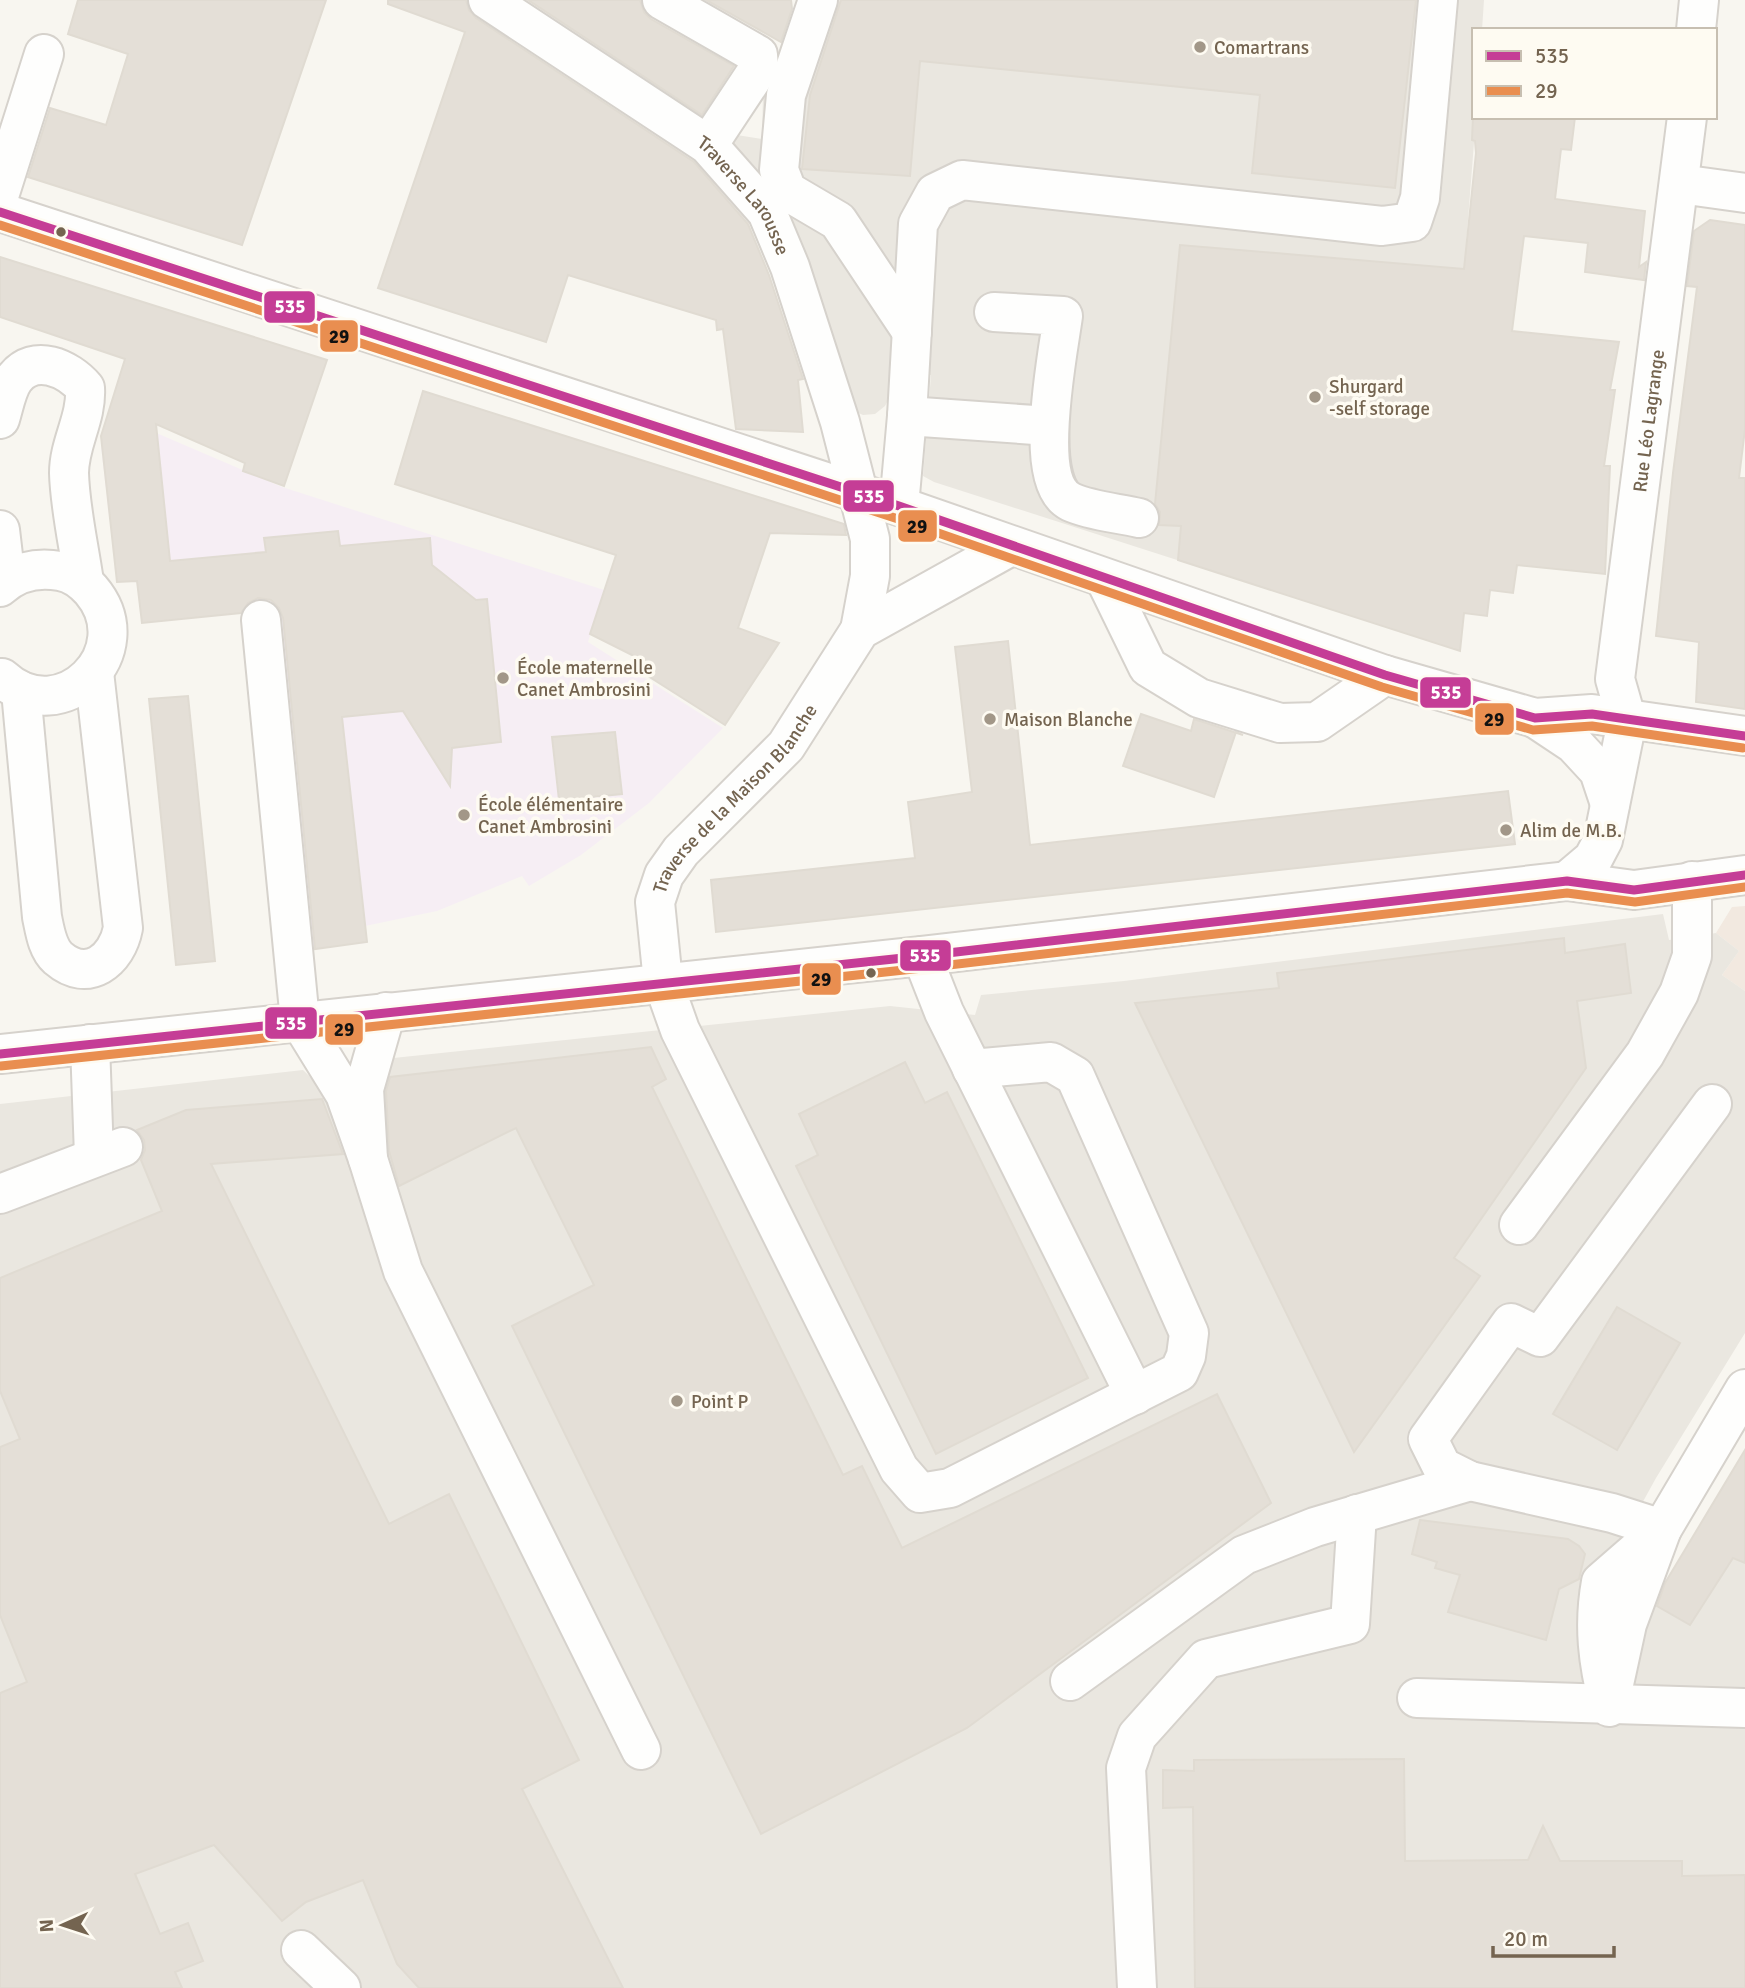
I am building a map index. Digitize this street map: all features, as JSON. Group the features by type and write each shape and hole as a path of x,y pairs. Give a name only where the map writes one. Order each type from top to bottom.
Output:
{"street":[{"name":"Traverse Larousse","path":"488,0 708,145 767,212 790,267 859,494"},
{"path":"662,0 758,55 759,68 708,145"},
{"path":"818,0 786,95 779,170 787,191 838,221 912,332"},
{"path":"899,506 908,416 918,224 935,193 962,180 1382,226 1412,222 1420,198 1438,0"},
{"path":"1696,28 1699,0"},
{"path":"0,193 44,54"},
{"name":"Rue Léo Lagrange","path":"1627,722 1615,679 1687,119"},
{"path":"1680,184 1745,193"},
{"path":"0,212 899,506 1106,581 1385,676 1535,718 1574,744 1599,771 1610,803"},
{"path":"995,312 1063,316 1049,426 1051,471 1059,489 1069,501 1139,518"},
{"path":"0,419 13,380 25,367 44,364 65,371 85,388 86,407 72,450 69,472 84,582"},
{"path":"908,416 1049,426"},
{"name":"Traverse de la Maison Blanche","path":"859,494 870,539 872,561 860,630 786,746 681,851 664,875 655,902 663,982 680,1030 899,1469 920,1493 950,1488 1135,1395"},
{"path":"0,530 3,584 24,571 45,568 66,572 84,582 100,601 108,625 106,650 94,672 79,686 61,694 41,696 10,684 47,941 57,958 75,968 94,967 106,962 120,947 123,928 94,672"},
{"name":"Traverse de la Maison Blanche","path":"860,630 1011,547"},
{"path":"1106,581 1148,667 1199,698 1280,723 1317,722 1385,676"},
{"path":"261,620 300,1021 345,1094 368,1158 402,1271 640,1750"},
{"path":"1535,718 1592,714 1627,722 1745,736"},
{"path":"1567,881 1593,859 1603,840 1627,722"},
{"path":"0,1054 922,956 1567,881 1634,890 1745,875"},
{"path":"1519,1225 1645,1054 1679,993 1692,956 1692,881"},
{"path":"922,956 944,1012 972,1069 1135,1395 1179,1372 1186,1356 1189,1333 1075,1076 1051,1062 972,1069"},
{"path":"368,1158 364,1089 386,1012"},
{"path":"0,1194 108,1152 90,1044"},
{"path":"1662,1529 1612,1513 1469,1481 1442,1467 1428,1439 1511,1322 1540,1337 1712,1104"},
{"path":"1609,1706 1627,1624 1662,1529 1745,1389"},
{"path":"1070,1681 1244,1555 1357,1514 1469,1481"},
{"path":"1137,1988 1126,1768 1137,1736 1206,1659 1350,1624 1357,1514"},
{"path":"1417,1698 1609,1706 1745,1708"},
{"path":"301,1950 341,1988"}],"shaded area":[{"path":"803,0 1484,0 1482,28 1472,28 1472,119 1476,119 1464,271 1426,640 934,482 923,476 931,375 890,377 890,396 885,406 875,414 863,415 852,410 787,205 722,137 724,133 762,139 763,94"},
{"name":"École maternelle Canet Ambrosini","path":"154,432 282,487 604,590 588,642 723,728 649,803 581,855 529,886 522,876 437,911 365,926 367,943 308,949 243,613 142,623 137,581 117,582 101,446"},
{"path":"1745,906 1745,991 1722,975 1739,951 1716,933 1732,907"},
{"path":"1663,914 1669,940 1716,933 1739,951 1722,975 1745,991 1745,1333 1656,1478 1597,1585 1653,1604 1745,1450 1745,1988 0,1988 0,1104 303,1070 332,1098 384,1059 890,1006 975,1015 981,995 1124,981"}],"building":[{"path":"78,0 326,0 242,245 28,177 50,108 106,125 128,54 68,34"},
{"path":"388,0 466,0 469,10 476,18 694,162 748,224 769,275 803,379 798,380 803,432 736,429 723,329 717,330 716,320 568,275 546,342 378,288 465,32 388,4"},
{"path":"528,0 640,0 644,12 651,19 734,66 702,115"},
{"path":"706,0 791,0 792,9 781,42"},
{"path":"841,0 1416,0 1395,188 1252,173 1260,95 920,61 910,176 802,169 810,95"},
{"path":"1473,119 1575,119 1571,150 1561,149 1555,199 1645,211 1639,267 1646,262 1644,280 1585,272 1588,243 1524,236 1512,331 1619,342 1610,390 1615,390 1604,466 1610,466 1605,574 1517,565 1513,593 1490,590 1487,616 1464,613 1460,651 1178,560 1181,526 1159,525 1160,512 1155,504 1180,245 1464,269 1476,153 1475,141 1472,140"},
{"path":"1710,220 1745,225 1745,429 1739,478 1745,478 1745,709 1696,702 1699,642 1656,636 1673,473 1697,287 1687,286 1694,231"},
{"path":"0,257 327,360 284,486 243,471 245,463 156,424 170,561 266,552 264,538 338,531 340,546 430,538 432,565 476,600 487,599 501,742 452,748 450,786 403,711 342,717 367,942 315,949 283,618 279,608 271,600 258,598 248,603 241,613 142,623 137,581 117,582 101,436 125,359 0,317"},
{"path":"423,391 844,524 846,535 770,533 738,628 779,643 725,725 634,667 638,658 590,634 616,555 395,484"},
{"name":"Maison Blanche","path":"1008,641 1030,845 1508,791 1515,844 716,932 711,880 915,858 908,802 972,792 955,647"},
{"path":"188,696 215,961 176,965 149,699"},
{"path":"1141,714 1191,731 1194,719 1236,733 1214,797 1123,766"},
{"path":"615,732 622,794 559,800 552,737"},
{"path":"1564,938 1565,953 1625,944 1631,993 1577,1001 1586,1068 1454,1258 1480,1276 1354,1452 1135,1003 1279,988 1277,973"},
{"name":"Point P","path":"651,1047 666,1079 652,1087 843,1475 862,1466 902,1548 1217,1394 1271,1503 967,1728 761,1834 512,1326 594,1285 516,1128 399,1186 389,1151 386,1091 390,1077"},
{"path":"905,1062 925,1103 947,1092 1088,1378 936,1454 796,1166 818,1155 799,1114"},
{"path":"322,1099 343,1154 211,1164 389,1524 449,1494 579,1760 522,1789 623,1988 419,1988 397,1964 363,1880 306,1902 282,1921 214,1845 135,1874 160,1934 188,1923 203,1961 175,1972 182,1988 0,1988 0,1693 27,1682 0,1615 0,1447 20,1439 0,1391 0,1278 162,1211 141,1160 145,1150 144,1140 137,1130 186,1110"},
{"path":"1617,1307 1680,1343 1617,1450 1553,1414"},
{"path":"1745,1450 1745,1563 1733,1558 1690,1625 1657,1606 1665,1583"},
{"path":"1420,1520 1568,1539 1579,1546 1585,1554 1579,1579 1559,1589 1546,1640 1448,1612 1460,1575 1435,1568 1437,1562 1412,1554"},
{"path":"1404,1759 1405,1861 1528,1860 1543,1826 1560,1861 1682,1861 1682,1876 1745,1875 1745,1988 1195,1988 1193,1807 1163,1808 1163,1770 1194,1771 1194,1760"}],"transit line":[{"name":"535","path":"0,212 899,506 1385,675 1535,718 1592,714 1745,736"},
{"name":"29","path":"0,225 895,518 1382,687 1533,730 1592,726 1743,748"},
{"name":"535","path":"0,1054 922,956 1567,881 1634,890 1745,875"},
{"name":"29","path":"1,1066 923,968 1567,893 1635,902 1745,887"}],"place":[{"name":"Comartrans","path":"1200,47"},
{"name":"Shurgard -self storage","path":"1315,397"},
{"name":"École maternelle Canet Ambrosini","path":"503,678"},
{"name":"Maison Blanche","path":"990,719"},
{"name":"École élémentaire Canet Ambrosini","path":"464,815"},
{"name":"Alim de M.B.","path":"1506,830"},
{"name":"Point P","path":"677,1401"}]}
